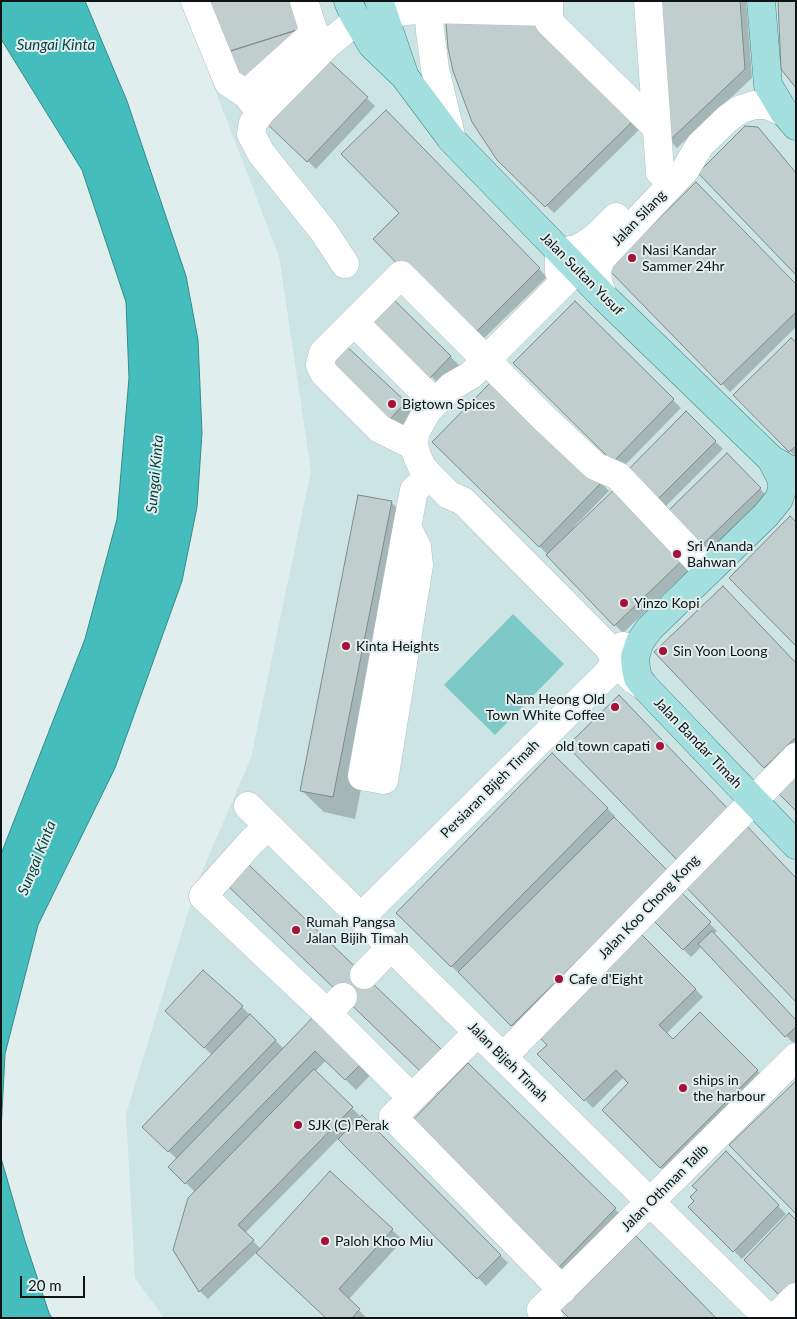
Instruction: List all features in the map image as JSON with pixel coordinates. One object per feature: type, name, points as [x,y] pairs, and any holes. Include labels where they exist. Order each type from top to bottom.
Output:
[{"type":"main road","points":[[760,1],[768,86],[790,119]]},
{"type":"main road","name":"Jalan Sultan Yusuf","points":[[381,9],[406,77]]},
{"type":"main road","name":"Jalan Sultan Yusuf","points":[[353,11],[372,45],[406,77],[452,140],[603,296],[771,459],[790,470],[796,470]]},
{"type":"main road","name":"Jalan Sultan Yusuf","points":[[766,515],[779,499],[782,490],[782,480],[771,459]]},
{"type":"main road","points":[[649,629],[766,515],[788,506],[796,506]]},
{"type":"main road","name":"Jalan Bandar Timah","points":[[649,629],[640,642],[635,657],[638,678],[644,687],[796,845]]},
{"type":"street","points":[[196,1],[228,82],[253,103]]},
{"type":"street","points":[[304,1],[320,39]]},
{"type":"street","points":[[648,1],[660,172]]},
{"type":"street","points":[[381,9],[405,11],[428,5],[548,6],[549,22],[657,128]]},
{"type":"street","points":[[428,5],[435,70],[452,140]]},
{"type":"street","points":[[345,264],[324,232],[262,153],[250,134],[253,123],[253,103],[320,39],[353,11]]},
{"type":"street","name":"Jalan Silang","points":[[603,296],[596,269],[601,259],[685,170],[700,145],[727,119],[739,110],[754,105],[767,105],[790,119]]},
{"type":"street","name":"Jalan Silang","points":[[414,446],[415,433],[420,422],[435,403],[452,386],[479,367],[553,293],[568,260],[577,249],[595,238],[675,157],[700,145]]},
{"type":"street","points":[[644,687],[619,665],[608,647],[463,500],[449,495],[430,476],[416,456],[414,446],[380,429],[324,373],[320,365],[324,354],[400,275],[479,367],[544,418],[596,466],[618,476],[708,571]]},
{"type":"street","points":[[354,322],[435,403]]},
{"type":"street","name":"Jalan Silang","points":[[463,500],[457,487],[441,469],[435,458],[431,448],[430,437],[432,428],[460,396],[479,367]]},
{"type":"street","points":[[408,528],[417,547],[419,565],[384,780],[362,776],[414,490],[430,476]]},
{"type":"street","name":"Persiaran Bijeh Timah","points":[[361,917],[610,671],[618,651],[631,639],[649,629]]},
{"type":"street","name":"Jalan Koo Chong Kong","points":[[503,1057],[796,757]]},
{"type":"street","name":"Jalan Bijeh Timah","points":[[248,806],[768,1318]]},
{"type":"street","points":[[268,826],[203,896],[335,1005],[412,1098]]},
{"type":"street","points":[[364,975],[391,947]]},
{"type":"street","points":[[478,1032],[393,1118],[562,1290]]},
{"type":"street","name":"Jalan Othman Talib","points":[[549,1318],[541,1310],[796,1057]]},
{"type":"street","points":[[775,1318],[796,1297]]},
{"type":"shaded area","points":[[181,1],[796,1],[796,1318],[164,1318],[135,1278],[126,1114],[197,883],[251,758],[311,471],[279,256]]},
{"type":"shaded area","points":[[513,614],[564,664],[495,735],[444,685]]},
{"type":"water","name":"Sungai Kinta","points":[[1,1],[85,1],[127,101],[186,276],[198,340],[202,433],[197,507],[182,581],[115,768],[38,925],[5,1054],[1,1131],[1,854],[85,639],[117,519],[129,378],[126,302],[82,170],[1,39]]},
{"type":"water","points":[[1,1158],[25,1241],[52,1318],[1,1318]]},
{"type":"building","points":[[201,1],[291,1],[300,29],[221,54]]},
{"type":"building","points":[[658,1],[740,1],[745,69],[669,141]]},
{"type":"building","points":[[778,1],[796,1],[796,88],[781,69]]},
{"type":"building","points":[[528,17],[634,120],[545,207],[497,160],[472,122],[453,71],[448,48],[446,23]]},
{"type":"building","points":[[300,29],[245,84],[221,54]]},
{"type":"building","points":[[324,56],[368,97],[307,162],[264,121]]},
{"type":"building","points":[[386,110],[540,268],[470,338],[373,239],[399,213],[341,154]]},
{"type":"building","points":[[745,126],[758,127],[796,173],[796,275],[698,173]]},
{"type":"building","points":[[696,182],[796,284],[796,312],[721,385],[608,269]]},
{"type":"building","points":[[387,293],[451,356],[430,378],[366,314]]},
{"type":"building","points":[[575,301],[674,399],[613,462],[513,363]]},
{"type":"building","points":[[791,338],[796,342],[796,446],[789,452],[733,395]]},
{"type":"building","points":[[341,341],[406,402],[388,421],[324,360]]},
{"type":"building","points":[[496,377],[602,482],[539,547],[432,442]]},
{"type":"building","points":[[686,411],[716,441],[656,501],[626,472]]},
{"type":"building","points":[[727,453],[761,488],[699,548],[665,514]]},
{"type":"building","points":[[621,483],[689,554],[614,626],[546,555]]},
{"type":"building","name":"Kinta Heights","points":[[358,495],[392,501],[333,797],[300,791]]},
{"type":"building","points":[[790,516],[796,522],[796,646],[729,578]]},
{"type":"building","points":[[723,586],[796,663],[796,737],[764,768],[654,652]]},
{"type":"building","points":[[619,695],[729,810],[677,860],[567,746]]},
{"type":"building","points":[[552,753],[608,808],[451,967],[396,913]]},
{"type":"building","points":[[796,774],[796,811],[777,792]]},
{"type":"building","points":[[614,817],[668,871],[511,1026],[458,972]]},
{"type":"building","points":[[746,825],[796,878],[796,1002],[684,885]]},
{"type":"building","name":"Rumah Pangsa Jalan Bijih Timah","points":[[249,865],[442,1050],[421,1072],[228,886]]},
{"type":"building","points":[[679,890],[711,922],[683,950],[651,918]]},
{"type":"building","points":[[638,931],[696,989],[659,1025],[673,1039],[700,1012],[758,1070],[660,1168],[602,1110],[628,1083],[616,1070],[584,1101],[537,1054],[547,1045],[535,1033]]},
{"type":"building","points":[[712,931],[796,1020],[796,1027],[785,1037],[698,944]]},
{"type":"building","points":[[203,970],[243,1006],[204,1048],[165,1011]]},
{"type":"building","points":[[321,1009],[369,1056],[345,1080],[315,1051],[185,1184],[168,1167]]},
{"type":"building","points":[[250,1014],[276,1040],[168,1152],[142,1127]]},
{"type":"building","points":[[468,1063],[616,1208],[559,1267],[411,1122]]},
{"type":"building","points":[[314,1069],[353,1107],[238,1225],[254,1240],[199,1292],[173,1250],[188,1198]]},
{"type":"building","points":[[796,1081],[796,1214],[729,1145]]},
{"type":"building","points":[[362,1115],[501,1255],[477,1279],[338,1139]]},
{"type":"building","points":[[726,1151],[779,1205],[733,1252],[688,1207],[694,1201],[690,1197],[697,1190],[692,1186]]},
{"type":"building","name":"Paloh Khoo Miu","points":[[330,1171],[393,1229],[339,1289],[360,1309],[352,1318],[326,1318],[256,1253]]},
{"type":"building","points":[[789,1213],[796,1220],[796,1288],[784,1300],[744,1260]]},
{"type":"building","points":[[636,1236],[716,1318],[569,1318],[561,1310]]},
{"type":"place","name":"Nasi Kandar Sammer 24hr","points":[[632,258]]},
{"type":"place","name":"Bigtown Spices","points":[[392,404]]},
{"type":"place","name":"Sri Ananda Bahwan","points":[[677,554]]},
{"type":"place","name":"Yinzo Kopi","points":[[624,603]]},
{"type":"place","name":"Kinta Heights","points":[[346,646]]},
{"type":"place","name":"Sin Yoon Loong","points":[[663,651]]},
{"type":"place","name":"Nam Heong Old Town White Coffee","points":[[615,707]]},
{"type":"place","name":"old town capati","points":[[660,746]]},
{"type":"place","name":"Rumah Pangsa Jalan Bijih Timah","points":[[296,930]]},
{"type":"place","name":"Cafe d'Eight","points":[[559,979]]},
{"type":"place","name":"ships in the harbour","points":[[683,1088]]},
{"type":"place","name":"SJK (C) Perak","points":[[298,1125]]},
{"type":"place","name":"Paloh Khoo Miu","points":[[325,1241]]}]
